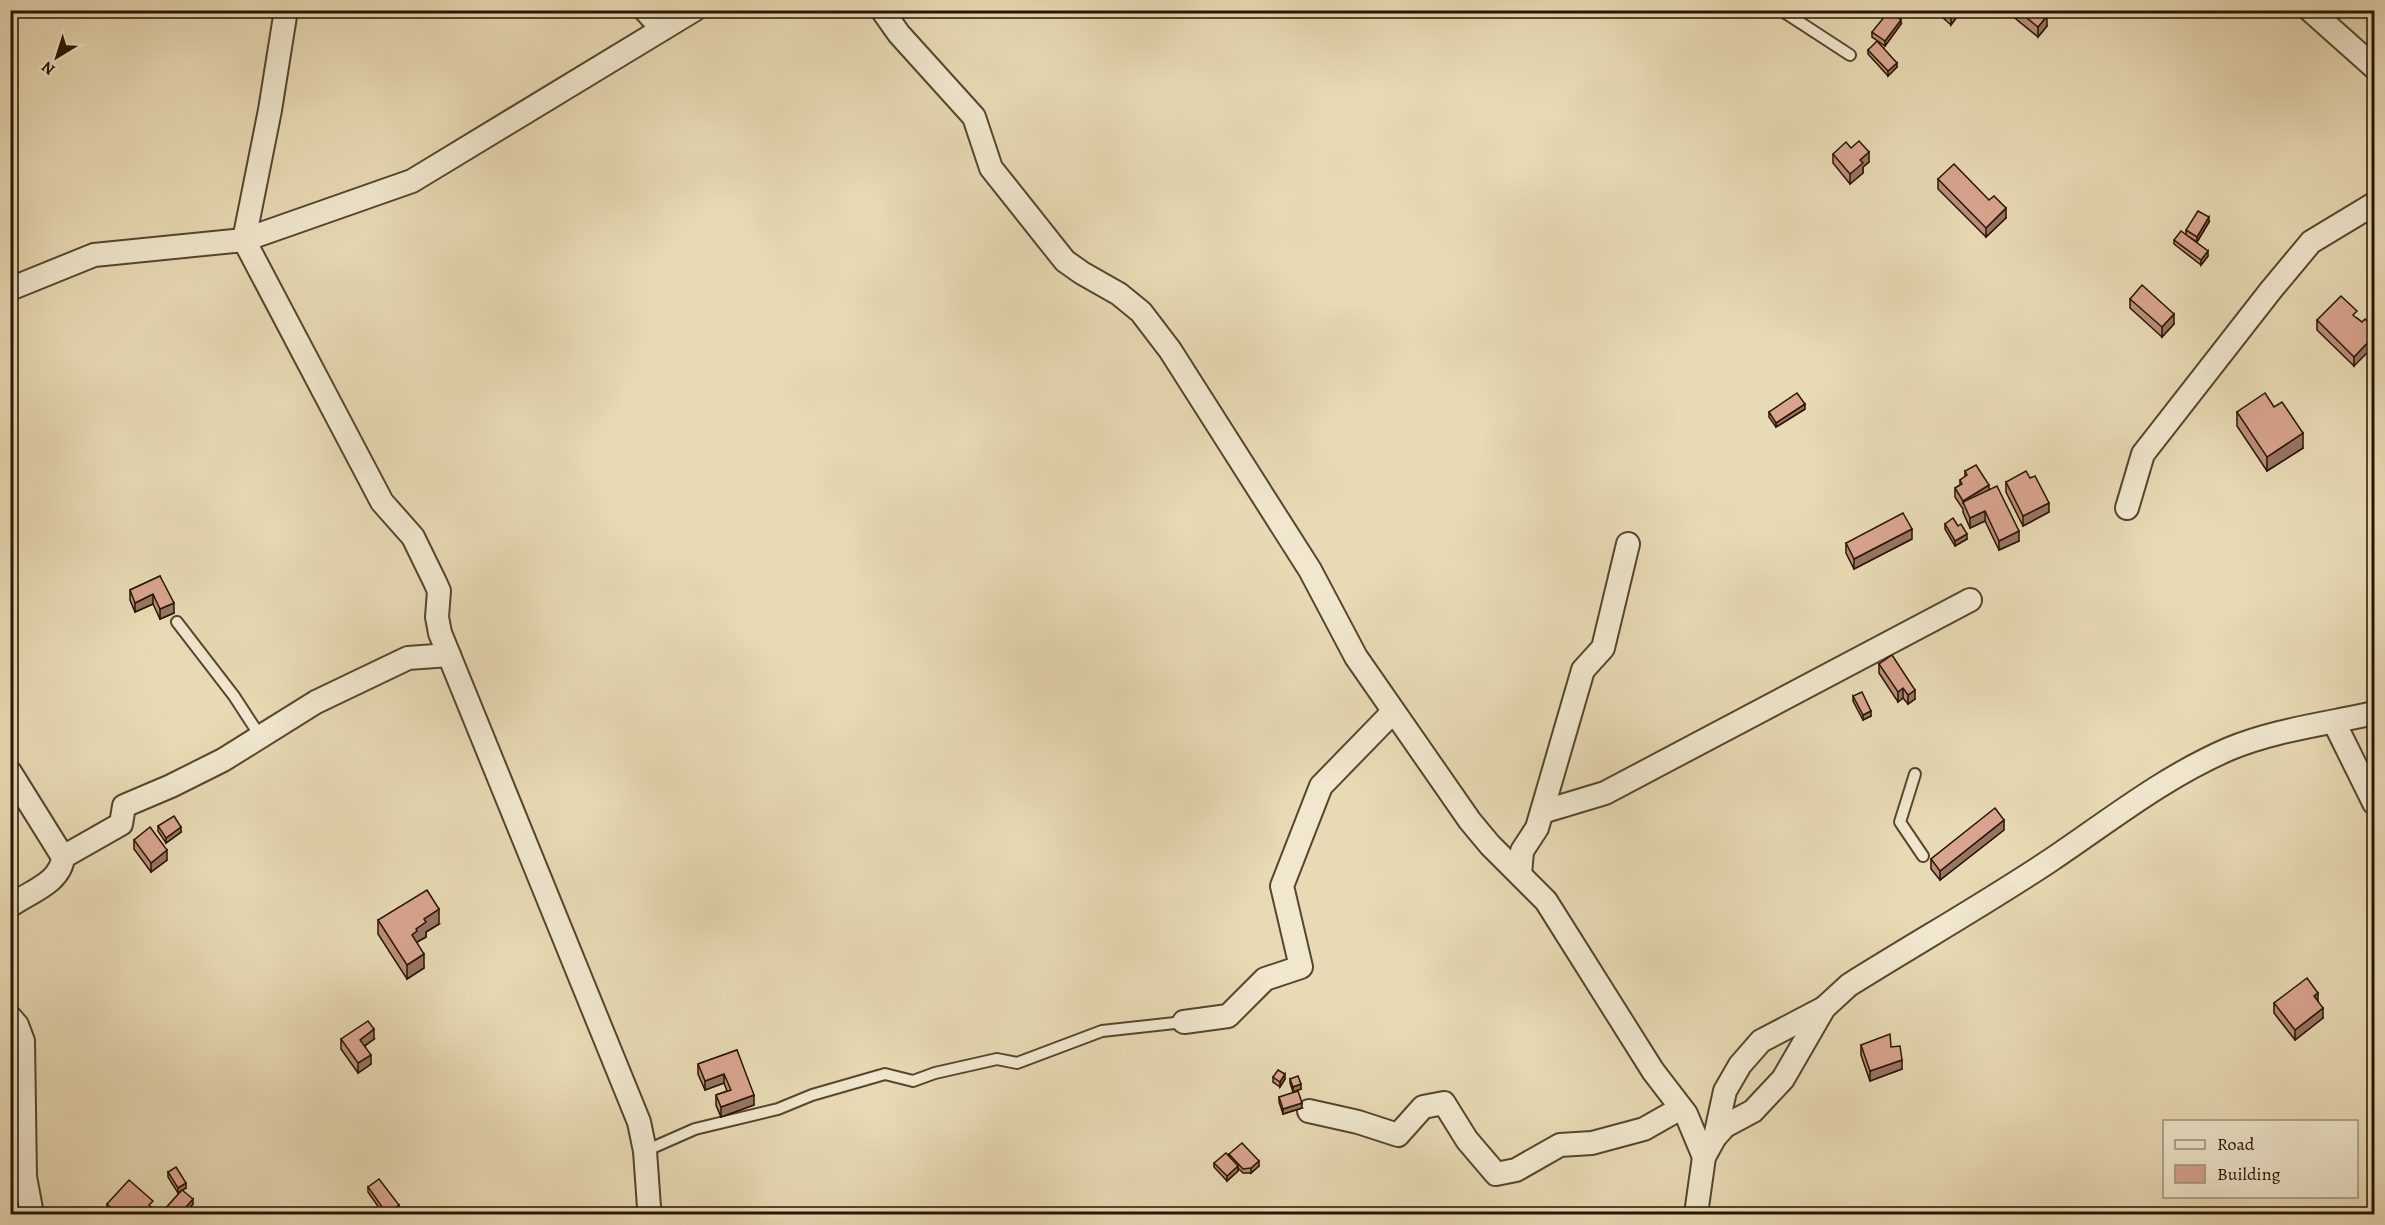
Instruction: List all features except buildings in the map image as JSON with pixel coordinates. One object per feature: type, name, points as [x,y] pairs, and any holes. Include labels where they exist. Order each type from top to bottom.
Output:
[{"type":"street","points":[[286,10],[270,110],[244,240],[382,502],[409,531],[420,547],[438,591],[438,626],[449,655],[639,1122],[645,1151],[651,1215]]},
{"type":"street","points":[[645,10],[662,29]]},
{"type":"street","points":[[10,289],[94,255],[244,240],[412,181],[693,10]]},
{"type":"street","points":[[882,10],[899,34],[974,117],[991,168],[1065,261],[1119,294],[1141,312],[1170,350],[1310,570],[1356,657],[1470,821],[1490,845],[1546,901],[1653,1071],[1686,1114],[1704,1157]]},
{"type":"street","points":[[2310,10],[2374,67]]},
{"type":"street","points":[[2127,508],[2143,454],[2271,291],[2311,242],[2374,204]]},
{"type":"street","points":[[1521,874],[1522,851],[1537,828],[1583,670],[1603,648],[1628,544]]},
{"type":"street","points":[[1542,812],[1605,793],[1970,600]]},
{"type":"street","points":[[63,857],[121,824],[124,806],[212,765],[316,702],[408,658],[449,655]]},
{"type":"street","points":[[1184,1022],[1228,1016],[1265,979],[1301,967],[1282,886],[1321,786],[1393,712]]},
{"type":"street","points":[[1716,1137],[1725,1091],[1740,1065],[1761,1041],[1824,1008],[1849,985],[2050,860],[2138,799],[2186,770],[2230,749],[2283,732],[2374,713]]},
{"type":"street","points":[[2334,722],[2374,803]]},
{"type":"street","points":[[10,772],[63,857],[60,871],[53,879],[10,906]]},
{"type":"street","points":[[1696,1215],[1704,1157],[1716,1137],[1725,1126],[1753,1111],[1783,1079],[1824,1008]]},
{"type":"street","points":[[10,1017],[17,1025],[22,1041],[25,1184],[32,1215]]},
{"type":"street","points":[[1309,1111],[1358,1122],[1398,1135],[1423,1107],[1444,1103],[1467,1140],[1496,1174],[1516,1170],[1560,1145],[1592,1143],[1644,1129],[1681,1108]]},
{"type":"lane","points":[[1782,10],[1850,55]]},
{"type":"lane","points":[[177,622],[234,696],[260,736]]},
{"type":"lane","points":[[1915,774],[1900,822],[1923,856]]},
{"type":"lane","points":[[645,1151],[695,1129],[778,1109],[812,1095],[885,1074],[913,1081],[935,1072],[997,1059],[1017,1063],[1102,1031],[1184,1022]]}]
